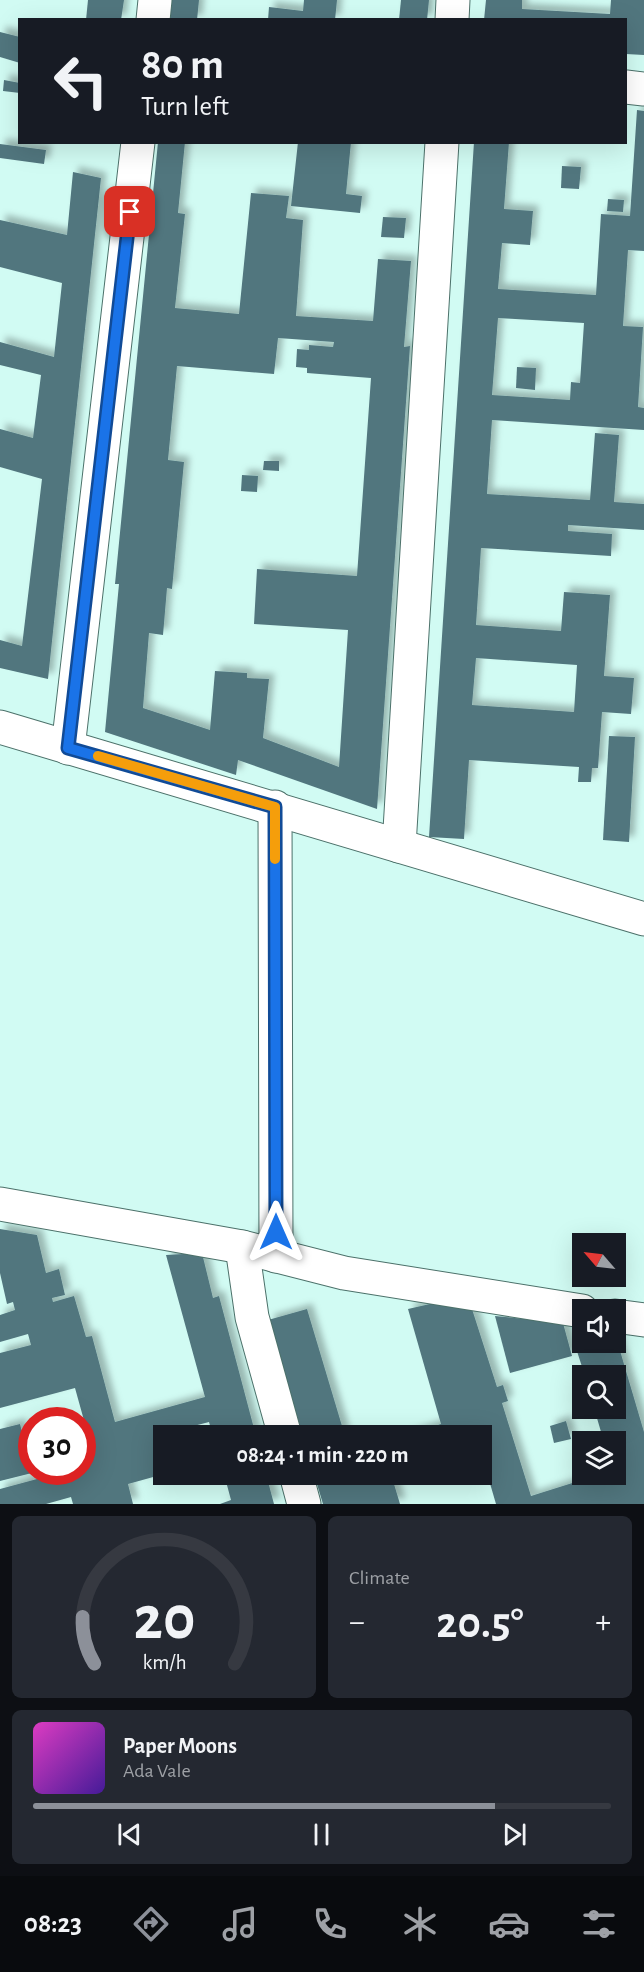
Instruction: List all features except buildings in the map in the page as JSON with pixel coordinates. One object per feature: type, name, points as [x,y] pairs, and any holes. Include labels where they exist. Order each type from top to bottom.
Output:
[{"type":"street","points":[[153,18],[155,0]]},
{"type":"street","points":[[452,18],[453,0]]},
{"type":"street","points":[[627,87],[644,88]]},
{"type":"street","points":[[68,748],[138,144]]},
{"type":"street","points":[[399,846],[442,144]]},
{"type":"street","points":[[0,727],[275,807],[644,920]]},
{"type":"street","points":[[275,807],[276,1256]]},
{"type":"street","points":[[0,1204],[242,1247],[344,1273],[572,1309]]},
{"type":"street","points":[[242,1247],[252,1317],[282,1425]]},
{"type":"street","points":[[299,1485],[304,1504]]},
{"type":"slow traffic","points":[[98,756],[275,807],[275,859]]},
{"type":"route","points":[[130,212],[68,748],[275,807],[276,1232]]}]
